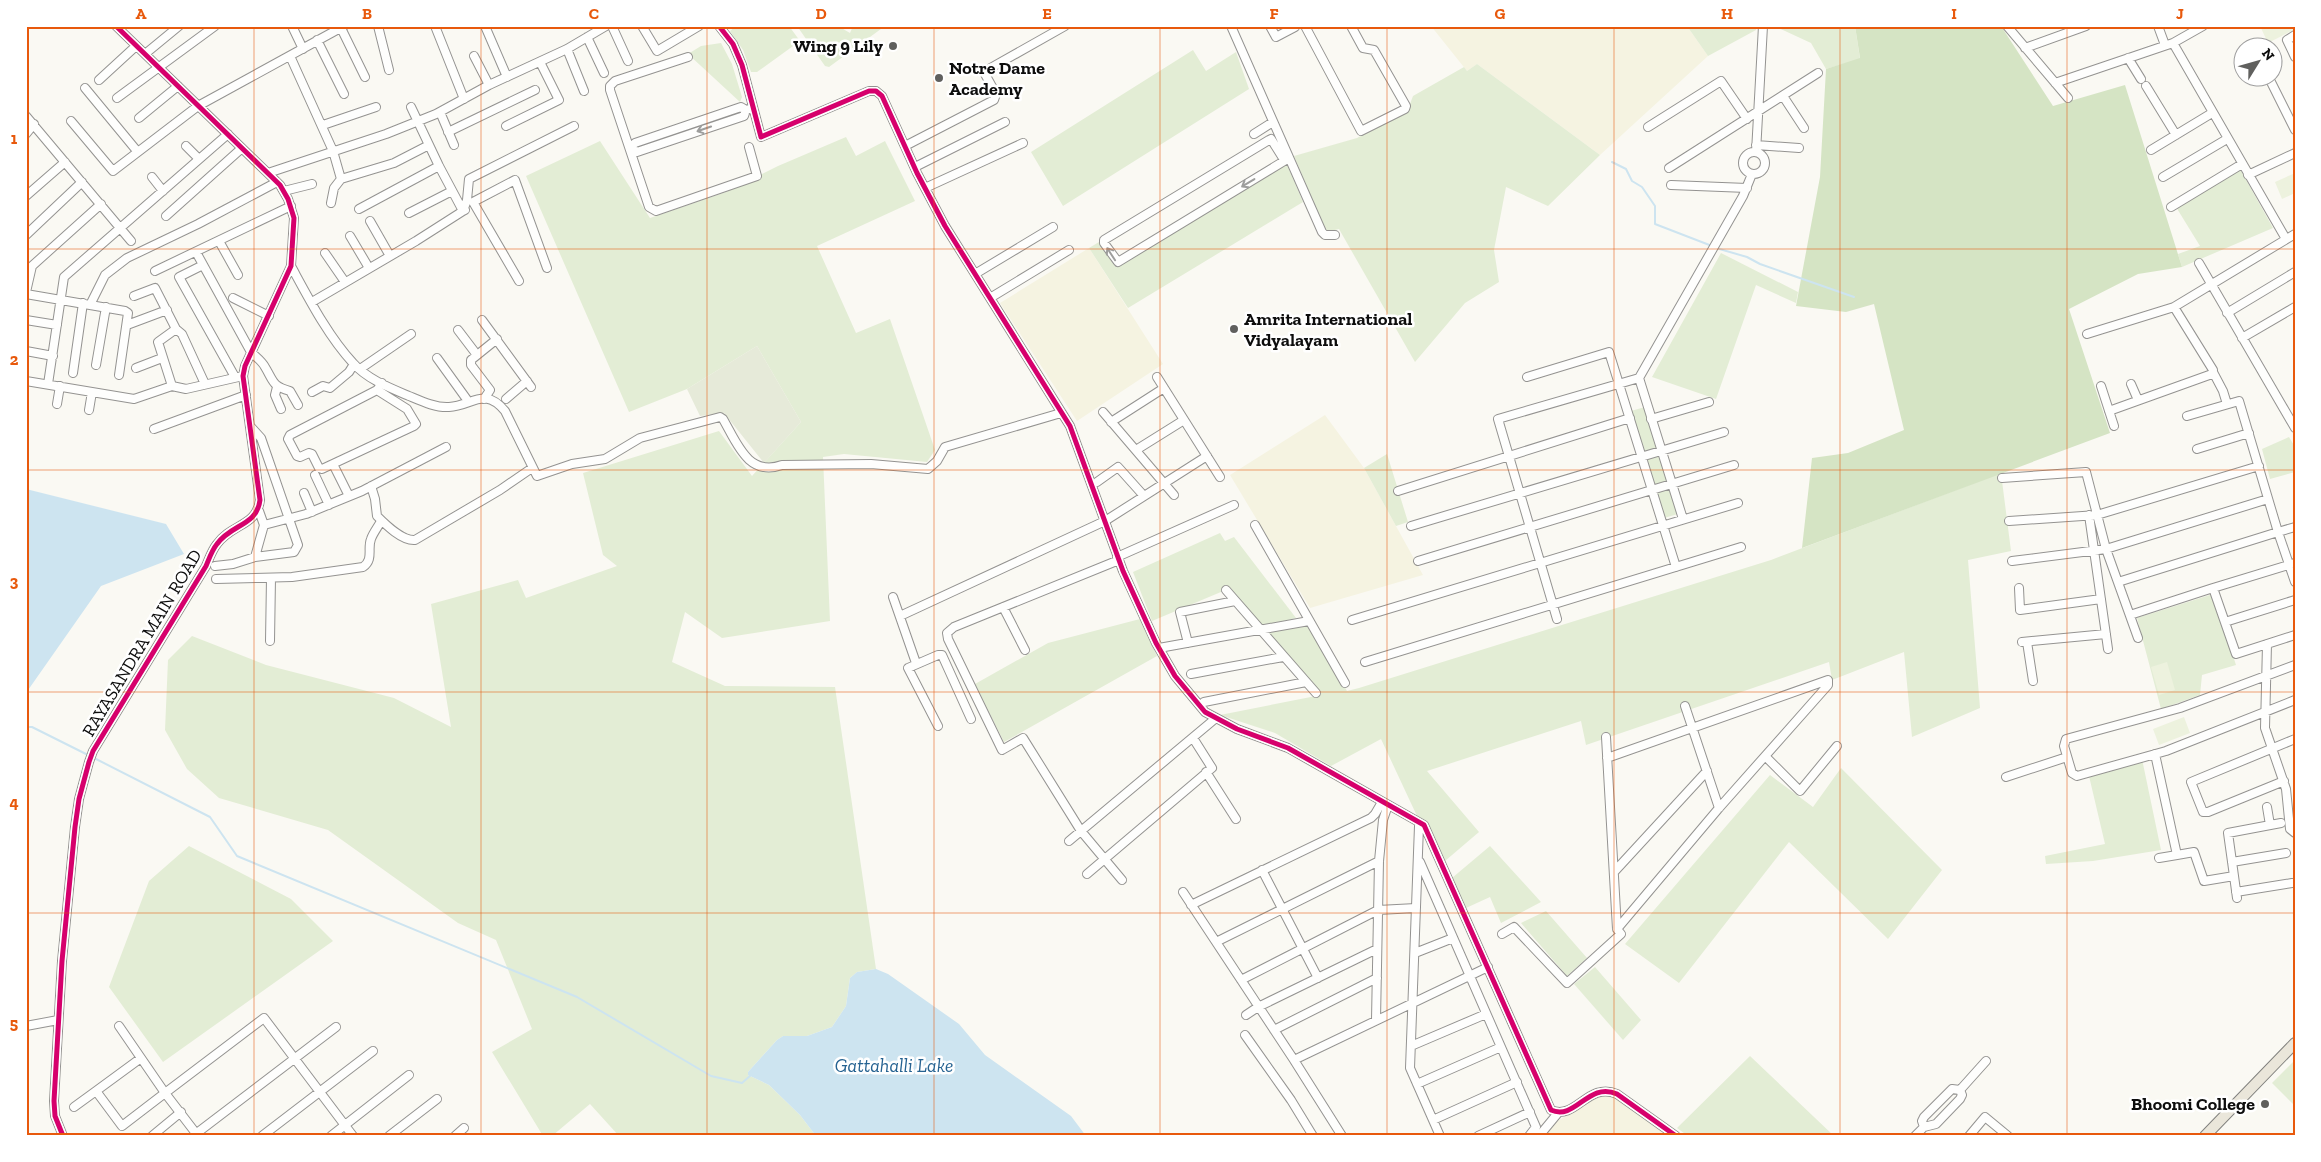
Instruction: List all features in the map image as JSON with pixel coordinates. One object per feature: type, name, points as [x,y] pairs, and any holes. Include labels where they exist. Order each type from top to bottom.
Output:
[{"type":"main road","points":[[2205,1136],[2295,1043]]},
{"type":"street","points":[[116,26],[277,182],[284,191],[291,206],[294,218],[291,266],[239,377]]},
{"type":"street","points":[[145,54],[180,26]]},
{"type":"street","points":[[117,98],[215,26]]},
{"type":"street","points":[[292,26],[303,49]]},
{"type":"street","points":[[324,26],[328,34]]},
{"type":"street","points":[[378,26],[390,70]]},
{"type":"street","points":[[435,26],[464,99]]},
{"type":"street","points":[[485,26],[507,77]]},
{"type":"street","points":[[268,173],[386,134],[440,112],[489,85],[567,49],[606,26]]},
{"type":"street","points":[[612,26],[628,62]]},
{"type":"street","points":[[642,26],[656,51],[686,30],[700,26]]},
{"type":"street","points":[[719,26],[733,44],[742,65],[750,109],[761,137],[869,91],[876,91],[882,96],[914,167],[945,226],[1072,433],[1118,558],[1159,648],[1175,676],[1205,712],[1238,729],[1288,748],[1424,825],[1551,1110],[1558,1113],[1566,1112],[1596,1091],[1607,1089],[1676,1136]]},
{"type":"street","points":[[905,146],[994,100],[996,94],[985,74],[987,70],[1065,26]]},
{"type":"street","points":[[1231,26],[1273,122],[1286,158],[1322,232],[1325,235],[1335,235]]},
{"type":"street","points":[[1270,26],[1276,37],[1295,27]]},
{"type":"street","points":[[1305,26],[1361,131],[1405,109],[1406,106],[1374,50],[1363,48],[1351,26]]},
{"type":"street","points":[[1763,26],[1756,148],[1764,158],[1764,165],[1759,172],[1752,174],[1746,170],[1743,162],[1747,154],[1756,148],[1798,148]]},
{"type":"street","points":[[2007,26],[2068,98]]},
{"type":"street","points":[[2025,48],[2086,26]]},
{"type":"street","points":[[2158,26],[2286,239]]},
{"type":"street","points":[[2056,83],[2169,44],[2202,26]]},
{"type":"street","points":[[105,178],[137,151],[198,106],[343,27],[365,77]]},
{"type":"street","points":[[2295,34],[2287,40],[2295,56]]},
{"type":"street","points":[[587,37],[604,73]]},
{"type":"street","points":[[317,40],[344,94]]},
{"type":"street","points":[[99,80],[136,46]]},
{"type":"street","points":[[567,49],[584,91]]},
{"type":"street","points":[[290,56],[333,151],[341,179]]},
{"type":"street","points":[[474,56],[489,85]]},
{"type":"street","points":[[688,57],[615,81],[610,86],[649,207],[656,211],[757,175],[750,147]]},
{"type":"street","points":[[2128,58],[2176,135]]},
{"type":"street","points":[[506,126],[559,100],[540,62]]},
{"type":"street","points":[[1669,168],[1818,74]]},
{"type":"street","points":[[1648,127],[1721,81],[1747,119]]},
{"type":"street","points":[[139,118],[178,86]]},
{"type":"street","points":[[86,88],[137,151]]},
{"type":"street","points":[[2274,88],[2295,130]]},
{"type":"street","points":[[448,132],[535,90]]},
{"type":"street","points":[[1783,96],[1804,128]]},
{"type":"street","points":[[322,125],[376,107]]},
{"type":"street","points":[[411,107],[463,211]]},
{"type":"street","points":[[630,148],[636,152],[744,116],[750,109]]},
{"type":"street","points":[[440,112],[454,145]]},
{"type":"street","points":[[2150,150],[2212,113]]},
{"type":"street","points":[[26,116],[131,240]]},
{"type":"street","points":[[71,121],[113,172]]},
{"type":"street","points":[[914,167],[1005,122]]},
{"type":"street","points":[[1254,134],[1273,122]]},
{"type":"street","points":[[26,134],[34,124]]},
{"type":"street","points":[[463,211],[466,204],[469,179],[574,126]]},
{"type":"street","points":[[48,384],[64,277],[228,134]]},
{"type":"street","points":[[1271,139],[1286,158],[1118,262],[1104,243],[1104,240],[1271,139]]},
{"type":"street","points":[[2163,177],[2227,139]]},
{"type":"street","points":[[925,188],[1023,143]]},
{"type":"street","points":[[331,203],[334,188],[341,179],[389,166],[429,145]]},
{"type":"street","points":[[186,146],[199,159]]},
{"type":"street","points":[[166,216],[242,148]]},
{"type":"street","points":[[2248,175],[2295,153]]},
{"type":"street","points":[[26,196],[65,162]]},
{"type":"street","points":[[2171,207],[2242,164]]},
{"type":"street","points":[[359,209],[439,166]]},
{"type":"street","points":[[1557,619],[1498,419],[1638,378],[1747,188],[1752,174]]},
{"type":"street","points":[[152,177],[163,191]]},
{"type":"street","points":[[519,281],[473,202],[515,180],[547,268]]},
{"type":"street","points":[[26,236],[82,182]]},
{"type":"street","points":[[73,373],[86,304],[105,275],[127,258],[277,182]]},
{"type":"street","points":[[284,191],[312,184]]},
{"type":"street","points":[[1671,185],[1747,188]]},
{"type":"street","points":[[409,213],[452,191]]},
{"type":"street","points":[[102,204],[32,266],[26,293],[106,307],[128,313],[119,375]]},
{"type":"street","points":[[156,271],[291,206]]},
{"type":"street","points":[[312,302],[463,211],[475,206]]},
{"type":"street","points":[[370,221],[390,256]]},
{"type":"street","points":[[975,274],[1053,227]]},
{"type":"street","points":[[2087,334],[2174,307],[2295,234]]},
{"type":"street","points":[[350,236],[369,268]]},
{"type":"street","points":[[219,241],[238,275]]},
{"type":"street","points":[[990,298],[1070,250]]},
{"type":"street","points":[[196,252],[251,352],[264,364],[281,409]]},
{"type":"street","points":[[326,253],[345,282]]},
{"type":"street","points":[[2198,263],[2295,428]]},
{"type":"street","points":[[203,266],[178,277],[239,377],[246,395],[260,500],[259,511],[264,526],[255,558]]},
{"type":"street","points":[[291,266],[334,338],[357,366],[380,387],[407,409],[416,424],[322,469],[319,468],[309,452],[300,457],[297,456],[288,439],[290,435],[380,387],[426,403],[449,408],[480,397],[499,404],[505,411],[537,476],[572,464],[605,459],[640,438],[720,417],[746,457],[753,464],[763,468],[772,469],[782,465],[872,464],[928,469],[937,461],[945,447],[1061,413]]},
{"type":"street","points":[[2228,313],[2295,272]]},
{"type":"street","points":[[134,296],[155,288],[176,328],[182,334],[205,384]]},
{"type":"street","points":[[233,298],[269,316]]},
{"type":"street","points":[[96,365],[106,307]]},
{"type":"street","points":[[2174,307],[2213,372],[2223,391],[2227,404]]},
{"type":"street","points":[[2242,338],[2295,307]]},
{"type":"street","points":[[127,324],[167,310]]},
{"type":"street","points":[[26,320],[58,325]]},
{"type":"street","points":[[482,320],[529,384],[506,399]]},
{"type":"street","points":[[172,386],[158,342],[176,328]]},
{"type":"street","points":[[458,330],[477,355]]},
{"type":"street","points":[[312,392],[323,386],[330,388],[357,366],[411,334]]},
{"type":"street","points":[[484,399],[490,390],[471,365],[471,360],[497,340]]},
{"type":"street","points":[[26,351],[53,356]]},
{"type":"street","points":[[1527,377],[1609,352],[1676,567]]},
{"type":"street","points":[[136,368],[162,358]]},
{"type":"street","points":[[436,358],[468,401]]},
{"type":"street","points":[[2109,411],[2212,374],[2213,372]]},
{"type":"street","points":[[26,381],[134,399],[172,386],[186,388],[239,377]]},
{"type":"street","points":[[1157,378],[1220,477]]},
{"type":"street","points":[[1638,378],[1683,519]]},
{"type":"street","points":[[274,394],[290,391],[298,384]]},
{"type":"street","points":[[2131,384],[2138,400]]},
{"type":"street","points":[[57,404],[60,386]]},
{"type":"street","points":[[2101,386],[2114,426]]},
{"type":"street","points":[[1111,422],[1164,388]]},
{"type":"street","points":[[290,391],[298,406]]},
{"type":"street","points":[[89,410],[92,392]]},
{"type":"street","points":[[154,429],[246,395]]},
{"type":"street","points":[[407,409],[413,397]]},
{"type":"street","points":[[2187,416],[2239,401],[2278,532],[2292,564],[2295,582]]},
{"type":"street","points":[[1651,419],[1710,402]]},
{"type":"street","points":[[1102,412],[1174,495]]},
{"type":"street","points":[[1398,491],[1630,418]]},
{"type":"street","points":[[1136,450],[1184,420]]},
{"type":"street","points":[[215,566],[296,551],[297,536],[261,438],[251,427]]},
{"type":"street","points":[[1411,526],[1724,432]]},
{"type":"street","points":[[2197,449],[2249,433]]},
{"type":"street","points":[[264,526],[329,505],[372,486],[446,447]]},
{"type":"street","points":[[900,616],[1105,521],[1207,456]]},
{"type":"street","points":[[1418,561],[1734,465]]},
{"type":"street","points":[[2009,521],[2093,515],[2258,466]]},
{"type":"street","points":[[1097,482],[1118,467],[1144,496]]},
{"type":"street","points":[[335,468],[349,496]]},
{"type":"street","points":[[372,486],[376,499],[377,516],[402,536],[415,540],[500,490],[532,468]]},
{"type":"street","points":[[2002,478],[2086,472],[2093,515],[2094,551],[2108,649]]},
{"type":"street","points":[[315,475],[329,505]]},
{"type":"street","points":[[304,493],[312,512]]},
{"type":"street","points":[[2012,560],[2106,549],[2268,499]]},
{"type":"street","points":[[1352,620],[1738,502]]},
{"type":"street","points":[[1122,880],[1081,831],[1023,738],[1002,750],[948,639],[947,633],[954,627],[1118,558],[1234,504]]},
{"type":"street","name":"RAYASANDRA MAIN ROAD","points":[[63,1136],[55,1116],[54,1104],[62,961],[75,827],[79,799],[91,757],[206,566],[217,544],[230,531],[254,517],[259,511]]},
{"type":"street","points":[[2093,515],[2138,638]]},
{"type":"street","points":[[216,579],[292,578],[363,567],[367,564],[371,552],[370,541],[381,520]]},
{"type":"street","points":[[1256,525],[1345,683]]},
{"type":"street","points":[[2118,582],[2295,527]]},
{"type":"street","points":[[1365,662],[1740,547]]},
{"type":"street","points":[[2130,615],[2292,564]]},
{"type":"street","points":[[270,641],[271,578]]},
{"type":"street","points":[[2019,588],[2020,610],[2101,598]]},
{"type":"street","points":[[2213,588],[2236,654],[2295,635]]},
{"type":"street","points":[[1226,590],[1316,693]]},
{"type":"street","points":[[893,597],[916,663]]},
{"type":"street","points":[[2225,622],[2295,600]]},
{"type":"street","points":[[1188,643],[1180,612],[1235,601]]},
{"type":"street","points":[[1003,607],[1025,650]]},
{"type":"street","points":[[1159,648],[1309,621]]},
{"type":"street","points":[[2033,682],[2025,642],[2106,634]]},
{"type":"street","points":[[2267,644],[2265,728],[2291,802],[2290,829],[2295,833]]},
{"type":"street","points":[[938,726],[908,668],[938,655],[942,656],[971,719]]},
{"type":"street","points":[[1192,674],[1283,657]]},
{"type":"street","points":[[2295,665],[2180,708],[2066,739],[2064,746],[2072,773],[2077,776],[2155,754],[2295,700]]},
{"type":"street","points":[[1607,758],[1828,680],[1828,685],[1719,808],[1617,929]]},
{"type":"street","points":[[1204,702],[1306,682]]},
{"type":"street","points":[[1685,706],[1719,808]]},
{"type":"street","points":[[1070,841],[1216,718]]},
{"type":"street","points":[[1502,934],[1514,927],[1567,983],[1621,934],[1617,929],[1606,737]]},
{"type":"street","points":[[1086,874],[1212,768],[1192,738]]},
{"type":"street","points":[[2284,781],[2208,812],[2203,812],[2191,782],[2295,739]]},
{"type":"street","points":[[1765,756],[1800,790],[1837,746]]},
{"type":"street","points":[[2155,754],[2176,855]]},
{"type":"street","points":[[2006,777],[2067,757]]},
{"type":"street","points":[[1614,872],[1707,771]]},
{"type":"street","points":[[1206,772],[1236,819]]},
{"type":"street","points":[[1376,1020],[1379,861],[1385,803]]},
{"type":"street","points":[[1191,905],[1371,818],[1385,803]]},
{"type":"street","points":[[2267,807],[2270,825]]},
{"type":"street","points":[[2281,823],[2228,833],[2237,895],[2292,883]]},
{"type":"street","points":[[1419,826],[1410,1068],[1440,1136]]},
{"type":"street","points":[[2159,858],[2194,852],[2204,881],[2234,876]]},
{"type":"street","points":[[2232,862],[2286,853]]},
{"type":"street","points":[[1418,858],[1536,1127],[1529,1136]]},
{"type":"street","points":[[1216,942],[1379,861]]},
{"type":"street","points":[[1262,870],[1318,978]]},
{"type":"street","points":[[1182,892],[1294,1060],[1342,1136]]},
{"type":"street","points":[[1241,980],[1378,910],[1416,908]]},
{"type":"street","points":[[1415,953],[1453,938]]},
{"type":"street","points":[[1246,1016],[1258,1007],[1378,949]]},
{"type":"street","points":[[1294,1060],[1488,967]]},
{"type":"street","points":[[1274,1030],[1377,978]]},
{"type":"street","points":[[1411,1046],[1486,1014]]},
{"type":"street","points":[[96,1091],[122,1126],[264,1018],[353,1136]]},
{"type":"street","points":[[26,1026],[58,1020]]},
{"type":"street","points":[[119,1026],[196,1135],[336,1027]]},
{"type":"street","points":[[1245,1036],[1291,1100],[1313,1136]]},
{"type":"street","points":[[1417,1084],[1501,1047]]},
{"type":"street","points":[[262,1136],[372,1051]]},
{"type":"street","points":[[74,1107],[141,1058]]},
{"type":"street","points":[[1960,1090],[1986,1061]]},
{"type":"street","points":[[331,1136],[409,1074]]},
{"type":"street","points":[[1433,1120],[1517,1082]]},
{"type":"street","points":[[1924,1126],[1922,1121],[1924,1117],[1952,1089],[1960,1090]]},
{"type":"street","points":[[1915,1136],[1924,1126],[1936,1124],[1960,1099],[1962,1095],[1960,1090]]},
{"type":"street","points":[[389,1136],[437,1099]]},
{"type":"street","points":[[152,1136],[180,1112]]},
{"type":"street","points":[[1478,1136],[1530,1112]]},
{"type":"street","points":[[1539,1136],[1558,1113]]},
{"type":"street","points":[[1969,1136],[1985,1117],[2008,1136]]},
{"type":"street","points":[[455,1136],[464,1128]]},
{"type":"shaded area","points":[[1431,26],[1687,26],[1708,56],[1600,155],[1477,64],[1467,71]]},
{"type":"shaded area","points":[[1089,248],[1163,364],[1077,421],[1000,303]]},
{"type":"shaded area","points":[[1325,415],[1364,468],[1423,575],[1310,608],[1230,475]]},
{"type":"shaded area","points":[[1602,1094],[1612,1096],[1670,1136],[1544,1136],[1556,1122]]},
{"type":"green space","points":[[736,26],[789,26],[800,41],[757,72],[751,72],[743,50],[730,31]]},
{"type":"green space","points":[[797,26],[838,26],[850,33],[853,26],[885,26],[829,67],[825,66]]},
{"type":"green space","points":[[1687,26],[1756,26],[1756,30],[1708,56]]},
{"type":"green space","points":[[1774,26],[1855,26],[1860,59],[1826,69],[1811,43]]},
{"type":"green space","points":[[1855,26],[2001,26],[2053,106],[2125,85],[2182,267],[2138,274],[2069,309],[2110,433],[1802,548],[1812,458],[1848,453],[1904,430],[1874,304],[1846,312],[1796,306],[1820,177],[1826,69],[1860,58]]},
{"type":"green space","points":[[2260,26],[2295,26],[2295,29],[2278,38],[2266,38]]},
{"type":"green space","points":[[721,43],[732,64],[742,97],[740,102],[688,54],[701,46]]},
{"type":"green space","points":[[1193,50],[1206,71],[1236,52],[1249,89],[1063,206],[1031,152]]},
{"type":"green space","points":[[1477,64],[1600,155],[1548,206],[1506,187],[1494,250],[1499,282],[1465,303],[1415,362],[1339,229],[1326,232],[1294,156],[1357,138],[1407,112],[1413,96],[1464,67],[1467,71]]},
{"type":"green space","points":[[846,137],[856,156],[885,141],[915,201],[817,246],[856,333],[890,319],[935,450],[927,462],[844,454],[823,457],[830,621],[722,638],[685,612],[672,662],[725,686],[835,687],[876,969],[857,972],[850,978],[846,1006],[832,1027],[807,1036],[783,1036],[777,1040],[748,1072],[748,1075],[769,1085],[800,1115],[816,1136],[619,1136],[590,1104],[552,1136],[543,1136],[492,1052],[532,1029],[496,940],[458,923],[328,830],[219,798],[187,769],[165,730],[168,660],[192,636],[266,665],[394,698],[451,727],[431,604],[518,580],[526,598],[617,566],[603,555],[583,473],[719,431],[752,476],[801,422],[757,346],[687,389],[629,412],[526,176],[600,141],[650,218],[726,192],[778,166]]},
{"type":"green space","points":[[1286,162],[1303,202],[1128,308],[1089,248],[1099,242],[1115,266]]},
{"type":"green space","points":[[2240,169],[2273,228],[2182,267],[2178,254],[2200,246],[2176,207]]},
{"type":"green space","points":[[2295,173],[2295,193],[2282,199],[2275,182]]},
{"type":"green space","points":[[1721,253],[1798,292],[1796,303],[1756,285],[1716,399],[1652,377]]},
{"type":"green space","points":[[757,346],[801,422],[764,463],[724,413],[700,416],[687,389]]},
{"type":"green space","points":[[1645,407],[1678,514],[1664,518],[1631,411]]},
{"type":"green space","points":[[2289,437],[2295,447],[2295,472],[2270,479],[2262,449]]},
{"type":"green space","points":[[1387,454],[1408,522],[1396,526],[1364,468]]},
{"type":"green space","points":[[2001,473],[2011,551],[1968,560],[1980,708],[1912,737],[1904,652],[1832,680],[1829,662],[1586,745],[1581,721],[1427,771],[1479,832],[1445,861],[1427,821],[1417,816],[1381,739],[1331,766],[1275,733],[1220,715],[1321,695],[1266,633],[1309,626],[1347,691],[1771,560]]},
{"type":"green space","points":[[1220,533],[1225,541],[1234,537],[1296,618],[1260,627],[1228,589],[1152,621],[1133,572]]},
{"type":"green space","points":[[2213,594],[2236,665],[2202,675],[2200,695],[2161,709],[2137,618]]},
{"type":"green space","points":[[1140,619],[1157,656],[1004,742],[975,684],[1048,643]]},
{"type":"green space","points":[[2167,662],[2175,690],[2159,695],[2151,667]]},
{"type":"green space","points":[[2184,717],[2190,733],[2159,745],[2153,729]]},
{"type":"green space","points":[[2142,759],[2161,850],[2093,861],[2046,864],[2045,856],[2105,844],[2089,776]]},
{"type":"green space","points":[[1841,768],[1942,870],[1888,939],[1789,842],[1679,983],[1625,944],[1770,775],[1813,807]]},
{"type":"green space","points":[[189,846],[291,899],[333,941],[163,1062],[109,987],[149,881]]},
{"type":"green space","points":[[1490,846],[1541,902],[1501,923],[1490,897],[1466,908],[1452,878]]},
{"type":"green space","points":[[1546,911],[1587,958],[1567,976],[1521,923]]},
{"type":"green space","points":[[1595,967],[1641,1020],[1623,1040],[1574,984]]},
{"type":"green space","points":[[1750,1056],[1834,1136],[1688,1136],[1677,1128]]},
{"type":"green space","points":[[2295,1062],[2295,1106],[2272,1083]]},
{"type":"water","points":[[26,489],[166,524],[184,554],[101,586],[26,693]]},
{"type":"water","name":"Gattahalli Lake","points":[[876,969],[888,974],[959,1024],[985,1055],[1071,1116],[1086,1136],[816,1136],[800,1115],[769,1085],[748,1075],[748,1072],[777,1040],[783,1036],[807,1036],[832,1027],[846,1006],[850,978],[857,972]]},
{"type":"waterway","points":[[1612,162],[1626,169],[1632,181],[1642,187],[1655,206],[1655,224],[1712,246]]},
{"type":"waterway","points":[[1716,248],[1747,257],[1760,264],[1854,297]]},
{"type":"waterway","points":[[26,727],[32,727],[86,754]]},
{"type":"waterway","points":[[96,759],[210,817],[237,856],[577,997],[711,1076],[742,1083],[751,1075]]},
{"type":"cycle path","points":[[63,1136],[55,1116],[54,1101],[62,961],[79,799],[93,751],[206,566],[217,544],[229,532],[249,520],[258,509],[260,500],[243,376],[245,366],[291,266],[294,218],[288,199],[280,185],[116,26]]},
{"type":"cycle path","points":[[719,26],[733,44],[742,65],[761,137],[869,91],[876,91],[882,96],[917,173],[945,226],[1070,426],[1123,571],[1156,643],[1175,676],[1205,712],[1237,729],[1288,748],[1424,825],[1551,1110],[1560,1112],[1568,1110],[1590,1096],[1607,1091],[1617,1094],[1676,1136]]},
{"type":"place","name":"Wing 9 Lily","points":[[893,46]]},
{"type":"place","name":"Notre Dame Academy","points":[[939,78]]},
{"type":"place","name":"Amrita International Vidyalayam","points":[[1234,329]]},
{"type":"place","name":"Bhoomi College","points":[[2265,1104]]}]
